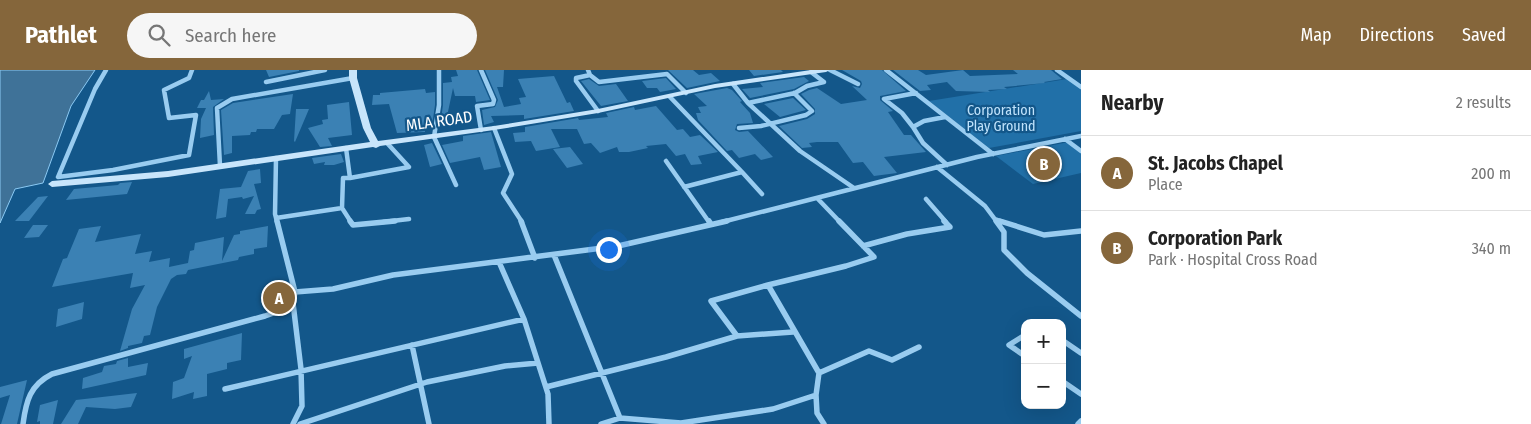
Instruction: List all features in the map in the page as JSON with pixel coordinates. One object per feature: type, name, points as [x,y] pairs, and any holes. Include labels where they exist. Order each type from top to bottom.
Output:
[{"type":"street","points":[[106,70],[95,89],[58,177],[113,170],[189,155],[196,115],[169,118],[164,90],[189,78],[192,70]]},
{"type":"street","points":[[266,82],[325,70]]},
{"type":"street","points":[[439,70],[439,104],[434,137],[456,185]]},
{"type":"street","points":[[481,70],[494,100],[493,104],[477,106],[481,130]]},
{"type":"street","name":"MLA ROAD","points":[[52,184],[168,174],[434,137],[598,111],[733,84],[826,70]]},
{"type":"street","points":[[830,70],[858,84]]},
{"type":"street","points":[[886,70],[992,154]]},
{"type":"street","points":[[1056,70],[1081,87]]},
{"type":"street","points":[[598,111],[576,81],[576,78],[589,72],[599,82],[667,74],[686,93]]},
{"type":"street","points":[[748,103],[794,93],[807,86],[824,82],[811,72]]},
{"type":"street","points":[[220,166],[217,108],[222,103],[232,99],[353,74],[367,128],[376,145]]},
{"type":"street","points":[[733,84],[748,103],[800,151],[854,188]]},
{"type":"street","points":[[739,128],[761,126],[806,115],[812,111],[812,108],[794,93]]},
{"type":"street","points":[[916,93],[884,99],[902,113],[913,126],[915,134],[928,150],[947,165]]},
{"type":"street","points":[[670,97],[762,194]]},
{"type":"street","points":[[913,126],[924,121],[945,117]]},
{"type":"street","points":[[494,128],[512,174],[503,193],[524,225],[535,258]]},
{"type":"street","points":[[295,292],[334,289],[393,275],[618,246],[937,167],[1081,136]]},
{"type":"street","points":[[1065,139],[1081,151]]},
{"type":"street","points":[[387,143],[409,167],[343,178],[342,208],[353,226],[409,219]]},
{"type":"street","points":[[346,148],[350,178]]},
{"type":"street","points":[[276,158],[276,218],[295,292],[293,303],[302,369],[302,406],[293,424]]},
{"type":"street","points":[[666,161],[711,224]]},
{"type":"street","points":[[937,167],[985,206],[1004,232],[1004,250],[1027,273],[1081,316]]},
{"type":"street","points":[[684,187],[742,172]]},
{"type":"street","points":[[737,336],[712,301],[874,257],[817,198]]},
{"type":"street","points":[[862,246],[907,234],[950,227],[926,200]]},
{"type":"street","points":[[276,218],[342,208]]},
{"type":"street","points":[[994,219],[1044,235],[1081,231]]},
{"type":"street","points":[[554,255],[620,418]]},
{"type":"street","points":[[499,262],[524,319],[546,387],[549,424]]},
{"type":"street","points":[[768,285],[793,332],[819,374],[816,413],[824,424]]},
{"type":"street","points":[[23,424],[26,402],[34,385],[40,379],[140,349],[265,316],[285,309],[293,303]]},
{"type":"street","points":[[225,389],[302,369],[524,319]]},
{"type":"street","points":[[546,387],[602,372],[648,363],[737,336],[793,332]]},
{"type":"street","points":[[1021,338],[1009,345],[1021,353]]},
{"type":"street","points":[[1066,343],[1081,353]]},
{"type":"street","points":[[412,345],[429,424]]},
{"type":"street","points":[[819,374],[870,351],[892,360],[919,347]]},
{"type":"street","points":[[300,424],[321,421],[421,384],[505,366],[538,362]]},
{"type":"street","points":[[1066,384],[1081,394]]},
{"type":"street","points":[[602,424],[620,418],[681,423],[773,409],[816,395]]},
{"type":"street","points":[[1078,424],[1081,421]]},
{"type":"green space","name":"Corporation Play Ground","points":[[1067,79],[1081,88],[1081,131],[989,148],[929,101]]},
{"type":"green space","points":[[1069,142],[1081,151],[1081,173],[1033,184],[996,156]]},
{"type":"shaded area","points":[[0,70],[95,70],[71,106],[43,183],[15,189],[0,223]]},
{"type":"building","points":[[266,70],[299,70],[299,71],[269,77]]},
{"type":"building","points":[[456,70],[477,70],[490,100],[476,102],[475,96],[455,96],[453,88],[445,126],[440,126],[443,105],[443,83],[452,82],[451,77],[458,76]]},
{"type":"building","points":[[485,70],[504,70],[503,87],[497,87],[504,107],[521,104],[519,98],[526,97],[518,79],[554,76],[567,103],[570,102],[574,111],[524,119],[524,115],[491,116],[494,122],[484,125],[482,110],[495,107],[498,100]]},
{"type":"building","points":[[668,70],[693,70],[699,75],[711,73],[720,81],[687,88]]},
{"type":"building","points":[[749,70],[781,70],[783,72],[754,76]]},
{"type":"building","points":[[842,70],[882,70],[906,91],[880,96],[880,100],[893,111],[888,112],[904,135],[911,135],[926,152],[884,157],[897,173],[874,176],[863,162],[853,163],[838,142],[809,143],[812,147],[802,148],[779,126],[807,119],[815,114],[815,109],[801,94],[809,90],[817,88],[841,104],[867,100],[852,86],[860,88],[861,81]]},
{"type":"building","points":[[893,70],[918,70],[926,75],[963,70],[970,76],[1018,74],[1013,70],[1051,70],[1062,79],[1045,83],[1004,87],[1007,89],[988,90],[990,92],[956,91],[947,82],[927,85],[931,90],[920,91]]},
{"type":"building","points":[[804,77],[809,81],[794,89],[750,98],[742,89],[763,87],[760,83]]},
{"type":"building","points":[[666,78],[676,89],[660,92],[657,88],[647,88],[642,81]]},
{"type":"building","points":[[589,79],[599,86],[616,84],[628,101],[601,106],[581,81]]},
{"type":"building","points":[[727,88],[732,90],[742,101],[740,102],[750,113],[753,123],[737,124],[735,130],[739,132],[748,131],[773,157],[761,160],[755,154],[739,158],[732,150],[727,151],[698,120],[696,113],[701,113],[698,107],[707,106],[694,94]]},
{"type":"building","points":[[425,89],[426,93],[435,92],[435,105],[432,126],[425,126],[425,132],[397,133],[389,104],[372,105],[373,95]]},
{"type":"building","points":[[209,91],[211,100],[224,99],[213,107],[214,135],[200,138],[201,119],[206,108],[197,108]]},
{"type":"building","points":[[293,94],[290,114],[282,115],[274,129],[257,129],[256,132],[251,132],[250,135],[232,136],[232,153],[224,155],[221,110],[233,103]]},
{"type":"building","points":[[793,98],[806,110],[780,117],[764,104]]},
{"type":"building","points":[[349,102],[352,135],[328,138],[332,146],[320,147],[308,128],[323,124],[322,120],[328,119],[327,105]]},
{"type":"building","points":[[656,106],[677,130],[683,129],[690,137],[700,135],[718,152],[698,156],[702,164],[691,165],[685,154],[676,156],[666,144],[646,146],[648,148],[629,152],[619,152],[617,147],[600,153],[591,143],[584,144],[577,129],[551,129],[560,147],[536,151],[531,141],[515,142],[513,133],[525,132],[525,127],[578,118],[579,120],[608,117],[606,113],[634,107],[635,110]]},
{"type":"building","points":[[296,109],[309,109],[295,142],[294,141]]},
{"type":"building","points":[[491,132],[501,167],[484,170],[480,157],[450,163],[442,145],[463,141],[463,136]]},
{"type":"building","points":[[432,143],[442,164],[430,167],[424,145]]},
{"type":"building","points":[[570,147],[583,164],[567,168],[553,149]]},
{"type":"building","points":[[341,154],[344,162],[334,165],[324,165],[325,162],[314,164],[312,158]]},
{"type":"building","points":[[260,169],[261,183],[254,184],[261,209],[257,210],[255,214],[245,214],[254,196],[243,199],[242,197],[228,199],[226,217],[216,219],[220,189],[241,187],[248,171]]},
{"type":"building","points":[[132,182],[127,194],[66,200],[74,189]]},
{"type":"building","points":[[48,196],[29,221],[15,221],[38,197]]},
{"type":"building","points":[[33,225],[48,225],[39,237],[24,238]]},
{"type":"building","points":[[101,226],[95,242],[141,234],[135,254],[152,251],[149,262],[170,258],[169,267],[188,263],[190,251],[194,250],[195,243],[224,237],[222,261],[234,235],[240,234],[240,231],[268,226],[267,247],[254,249],[254,254],[239,257],[238,260],[188,270],[186,274],[177,275],[171,279],[157,307],[150,335],[144,336],[142,343],[128,346],[128,348],[120,351],[132,309],[145,285],[130,288],[133,273],[52,287],[63,259],[67,258],[79,229]]},
{"type":"building","points":[[84,302],[82,319],[56,327],[58,309]]},
{"type":"building","points":[[242,333],[241,360],[227,363],[227,369],[207,374],[207,396],[193,399],[194,392],[172,399],[173,382],[184,378],[192,356],[184,359],[184,349]]},
{"type":"building","points":[[128,358],[128,367],[148,363],[146,375],[82,389],[83,378],[102,372],[104,366],[116,364],[117,361]]},
{"type":"building","points":[[27,380],[17,424],[1,424],[10,395],[0,398],[0,387]]},
{"type":"building","points":[[137,393],[131,407],[115,409],[86,407],[78,424],[61,424],[76,400]]},
{"type":"building","points":[[58,400],[53,424],[40,424],[40,421],[37,422],[40,405]]},
{"type":"place","name":"Corporation Park","points":[[1044,164]]},
{"type":"place","name":"St. Jacobs Chapel","points":[[279,298]]}]
